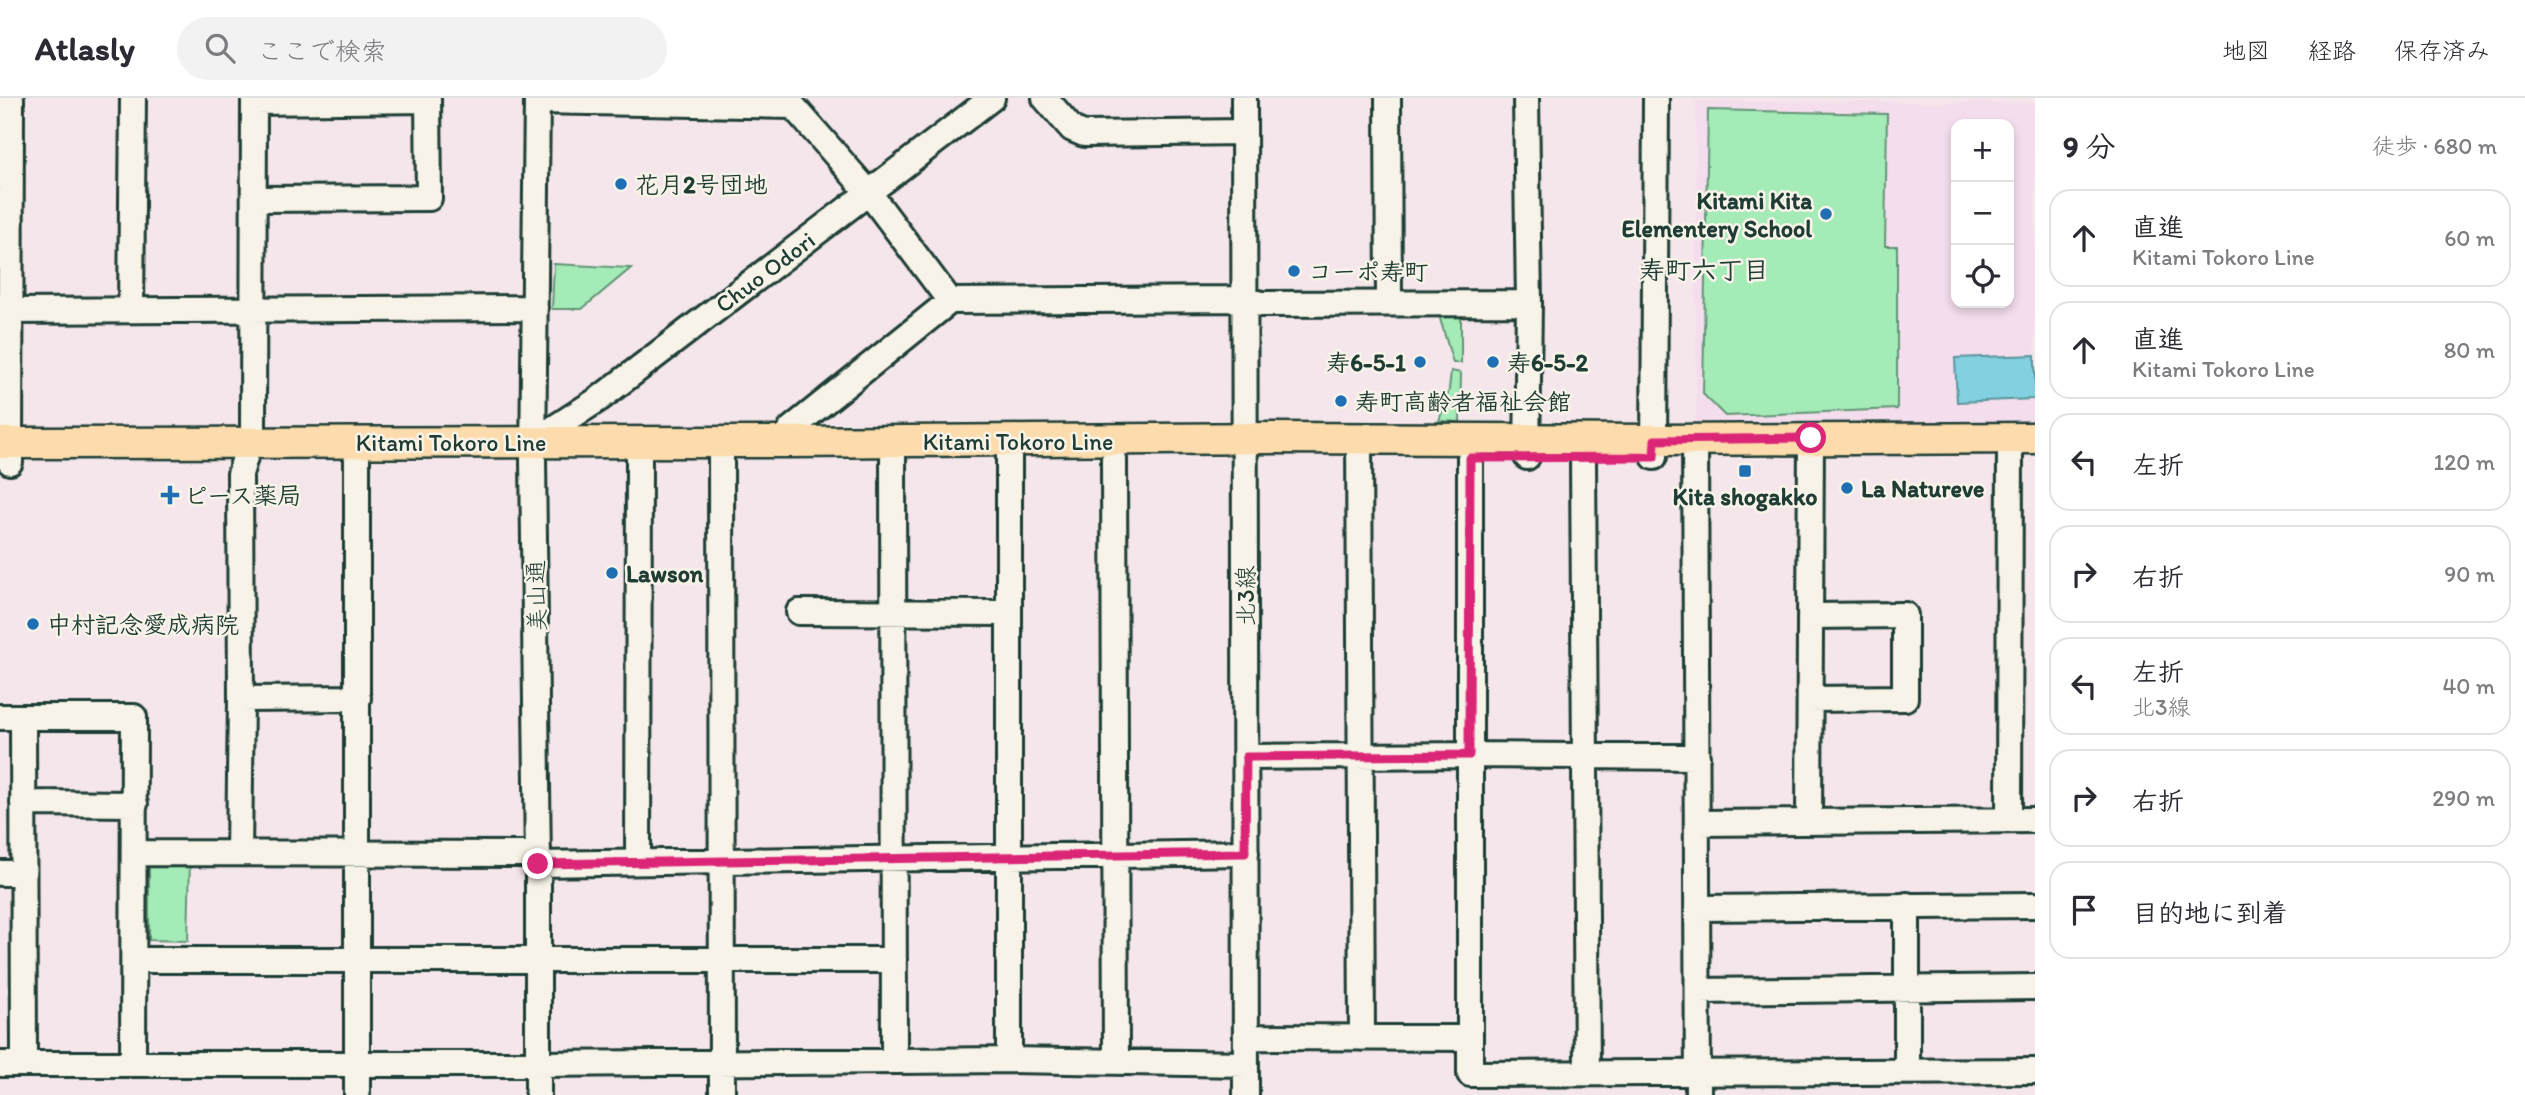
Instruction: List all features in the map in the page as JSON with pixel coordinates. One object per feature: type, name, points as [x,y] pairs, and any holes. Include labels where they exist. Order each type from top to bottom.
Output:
[{"type":"main road","name":"Kitami Tokoro Line","points":[[533,450],[639,459],[789,442],[893,451]]},
{"type":"main road","name":"Kitami Tokoro Line","points":[[5,452],[2022,447]]},
{"type":"main road","name":"Kitami Tokoro Line","points":[[1009,450],[1114,459],[1244,448]]},
{"type":"main road","name":"Kitami Tokoro Line","points":[[1358,448],[1470,458],[1527,448],[1583,457],[1655,448]]},
{"type":"street","points":[[5,452],[10,311],[11,98]]},
{"type":"street","points":[[131,310],[133,98]]},
{"type":"street","name":"Chuo Odori","points":[[533,450],[992,98]]},
{"type":"street","points":[[1045,98],[1072,129],[1084,134],[1244,132]]},
{"type":"street","name":"北3線","points":[[1244,98],[1246,1095]]},
{"type":"street","points":[[1388,98],[1389,303]]},
{"type":"street","points":[[1526,98],[1530,303],[1527,448]]},
{"type":"street","points":[[1655,448],[1656,98]]},
{"type":"street","points":[[239,853],[240,474],[253,431],[254,100],[428,99],[429,198],[254,199]]},
{"type":"street","points":[[537,99],[793,106],[869,193],[950,301]]},
{"type":"street","name":"美山通","points":[[537,99],[533,450],[538,1095]]},
{"type":"street","points":[[789,442],[791,429],[950,301],[1244,299],[1261,304],[1530,303]]},
{"type":"street","points":[[10,311],[535,308]]},
{"type":"street","points":[[1810,447],[1810,822]]},
{"type":"street","points":[[2009,820],[2022,447]]},
{"type":"street","points":[[1358,448],[1362,1038]]},
{"type":"street","points":[[1695,448],[1698,1084]]},
{"type":"street","points":[[721,450],[722,1095]]},
{"type":"street","points":[[1009,450],[1009,1060]]},
{"type":"street","points":[[357,451],[357,1095]]},
{"type":"street","points":[[893,451],[894,1061]]},
{"type":"street","points":[[1583,457],[1587,1073]]},
{"type":"street","points":[[1470,458],[1470,1074],[1587,1073],[1698,1084],[1790,1084],[1907,1072],[2032,1079]]},
{"type":"street","points":[[638,862],[639,459]]},
{"type":"street","points":[[1114,459],[1116,1061]]},
{"type":"street","points":[[799,612],[1009,613]]},
{"type":"street","points":[[1810,699],[1905,698],[1905,615],[1811,616]]},
{"type":"street","points":[[241,699],[358,698]]},
{"type":"street","points":[[133,1064],[134,717],[11,717],[23,803],[11,873],[12,1064],[133,1064],[357,1063],[538,1064],[1009,1060],[1246,1064]]},
{"type":"street","points":[[1246,757],[1697,757]]},
{"type":"street","points":[[23,803],[135,804]]},
{"type":"street","points":[[1697,823],[2035,820]]},
{"type":"street","points":[[135,853],[356,854],[638,862],[1245,853]]},
{"type":"street","points":[[1907,905],[1907,1072]]},
{"type":"street","points":[[1698,908],[2035,905]]},
{"type":"street","points":[[135,960],[894,960]]},
{"type":"street","points":[[1698,991],[2035,987]]},
{"type":"street","points":[[1246,1037],[1470,1038]]},
{"type":"shaded area","name":"Kitami Kita Elementery School","points":[[1696,101],[2035,103],[2035,424],[1696,423]]},
{"type":"green space","points":[[1708,110],[1887,114],[1885,246],[1897,246],[1897,409],[1725,416],[1703,394]]},
{"type":"green space","points":[[554,264],[631,268],[582,309],[552,309]]},
{"type":"green space","points":[[1439,315],[1461,316],[1461,363],[1453,363]]},
{"type":"green space","points":[[1451,371],[1461,373],[1460,422],[1439,421],[1449,390]]},
{"type":"green space","points":[[149,858],[190,858],[188,941],[149,940]]},
{"type":"water","points":[[2035,355],[2035,399],[1957,402],[1955,358]]},
{"type":"place","name":"花月2号団地","points":[[621,184]]},
{"type":"place","name":"Kitami Kita Elementery School","points":[[1826,214]]},
{"type":"place","name":"コーポ寿町","points":[[1294,271]]},
{"type":"place","name":"寿6-5-1","points":[[1420,362]]},
{"type":"place","name":"寿6-5-2","points":[[1493,362]]},
{"type":"place","name":"寿町高齢者福祉会館","points":[[1341,401]]},
{"type":"place","name":"Kita shogakko","points":[[1745,471]]},
{"type":"place","name":"La Natureve","points":[[1847,488]]},
{"type":"place","name":"ピース薬局","points":[[170,495]]},
{"type":"place","name":"Lawson","points":[[612,573]]},
{"type":"place","name":"中村記念愛成病院","points":[[33,624]]},
{"type":"district","name":"寿町六丁目","points":[[1704,270]]},
{"type":"route","points":[[538,864],[1245,853],[1246,757],[1469,755],[1470,458],[1654,457],[1655,440],[1811,438]]}]
